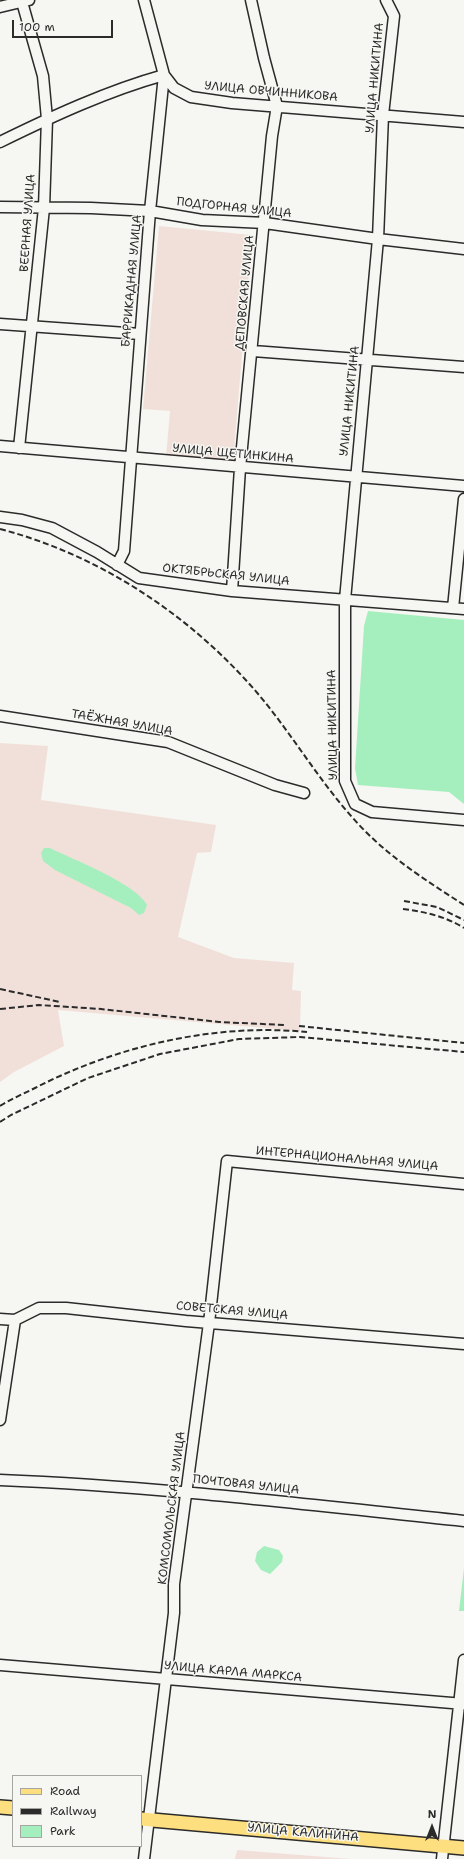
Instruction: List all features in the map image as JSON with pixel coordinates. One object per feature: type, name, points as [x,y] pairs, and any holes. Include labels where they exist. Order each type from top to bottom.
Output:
[{"type":"main road","points":[[0,1807],[12,1808]]},
{"type":"main road","name":"УЛИЦА КАЛИНИНА","points":[[145,1819],[464,1848]]},
{"type":"street","name":"БАРРИКАДНАЯ УЛИЦА","points":[[117,564],[124,552],[150,211],[164,75],[144,0]]},
{"type":"street","name":"ДЕПОВСКАЯ УЛИЦА","points":[[232,591],[240,468],[253,351],[272,136],[277,106],[251,0]]},
{"type":"street","name":"УЛИЦА НИКИТИНА","points":[[386,0],[394,16],[383,115],[378,240],[368,358],[355,476],[345,600],[345,781],[356,804],[372,812],[464,820]]},
{"type":"street","points":[[0,7],[25,1]]},
{"type":"street","name":"ВЕЕРНАЯ УЛИЦА","points":[[19,448],[44,208],[47,119],[44,76],[25,1]]},
{"type":"street","name":"УЛИЦА ОВЧИННИКОВА","points":[[164,75],[174,88],[191,97],[232,103],[464,122]]},
{"type":"street","points":[[0,142],[47,119],[128,85],[164,75]]},
{"type":"street","name":"ПОДГОРНАЯ УЛИЦА","points":[[0,207],[92,208],[150,211],[202,220],[265,223],[378,240],[464,250]]},
{"type":"street","points":[[0,324],[140,334]]},
{"type":"street","points":[[253,351],[464,366]]},
{"type":"street","name":"УЛИЦА ЩЕТИНКИНА","points":[[0,446],[240,468],[355,476],[464,486]]},
{"type":"street","points":[[453,608],[464,499]]},
{"type":"street","name":"ОКТЯБРЬСКАЯ УЛИЦА","points":[[0,517],[22,520],[52,528],[139,578],[232,591],[464,609]]},
{"type":"street","name":"ТАЁЖНАЯ УЛИЦА","points":[[0,716],[168,742],[275,785],[304,793]]},
{"type":"street","name":"ИНТЕРНАЦИОНАЛЬНАЯ УЛИЦА","points":[[227,1161],[464,1184]]},
{"type":"street","name":"КОМСОМОЛЬСКАЯ УЛИЦА","points":[[144,1859],[145,1819],[174,1613],[174,1584],[209,1323],[227,1161]]},
{"type":"street","name":"СОВЕТСКАЯ УЛИЦА","points":[[15,1320],[39,1308],[66,1308],[209,1323],[464,1344]]},
{"type":"street","points":[[0,1318],[15,1320],[0,1420]]},
{"type":"street","name":"ПОЧТОВАЯ УЛИЦА","points":[[0,1480],[73,1483],[187,1492],[464,1521]]},
{"type":"street","points":[[442,1859],[462,1704],[464,1660]]},
{"type":"street","name":"УЛИЦА КАРЛА МАРКСА","points":[[0,1665],[462,1704]]},
{"type":"shaded area","points":[[159,226],[252,235],[233,462],[166,457],[170,411],[143,409]]},
{"type":"shaded area","points":[[0,743],[48,746],[41,800],[216,825],[211,852],[197,853],[178,937],[234,958],[294,963],[292,990],[301,991],[300,1031],[58,1010],[64,1046],[14,1072],[0,1082]]},
{"type":"shaded area","points":[[237,1850],[351,1859],[235,1859]]},
{"type":"green space","points":[[368,611],[464,620],[464,804],[449,792],[358,785],[355,768],[364,626]]},
{"type":"green space","points":[[44,848],[50,848],[117,880],[130,888],[147,905],[144,913],[139,915],[131,908],[55,870],[43,861],[41,853]]},
{"type":"green space","points":[[264,1546],[279,1550],[283,1556],[282,1562],[270,1574],[261,1570],[255,1561],[257,1552]]},
{"type":"green space","points":[[464,1568],[464,1611],[459,1611]]},
{"type":"railway","points":[[0,529],[37,540],[108,572],[142,592],[204,639],[233,666],[259,695],[286,729],[337,799],[366,832],[401,862],[464,905]]},
{"type":"railway","points":[[404,901],[437,907],[464,920]]},
{"type":"railway","points":[[403,909],[435,915],[450,920],[464,928]]},
{"type":"railway","points":[[0,989],[60,1002]]},
{"type":"railway","points":[[0,1009],[39,1005],[101,1009],[219,1022],[285,1025]]},
{"type":"railway","points":[[299,1026],[464,1043]]},
{"type":"railway","points":[[0,1106],[66,1073],[133,1049],[167,1041],[237,1031],[272,1030],[307,1032]]},
{"type":"railway","points":[[0,1122],[11,1115],[88,1078],[160,1054],[239,1039],[300,1037],[464,1052]]}]
